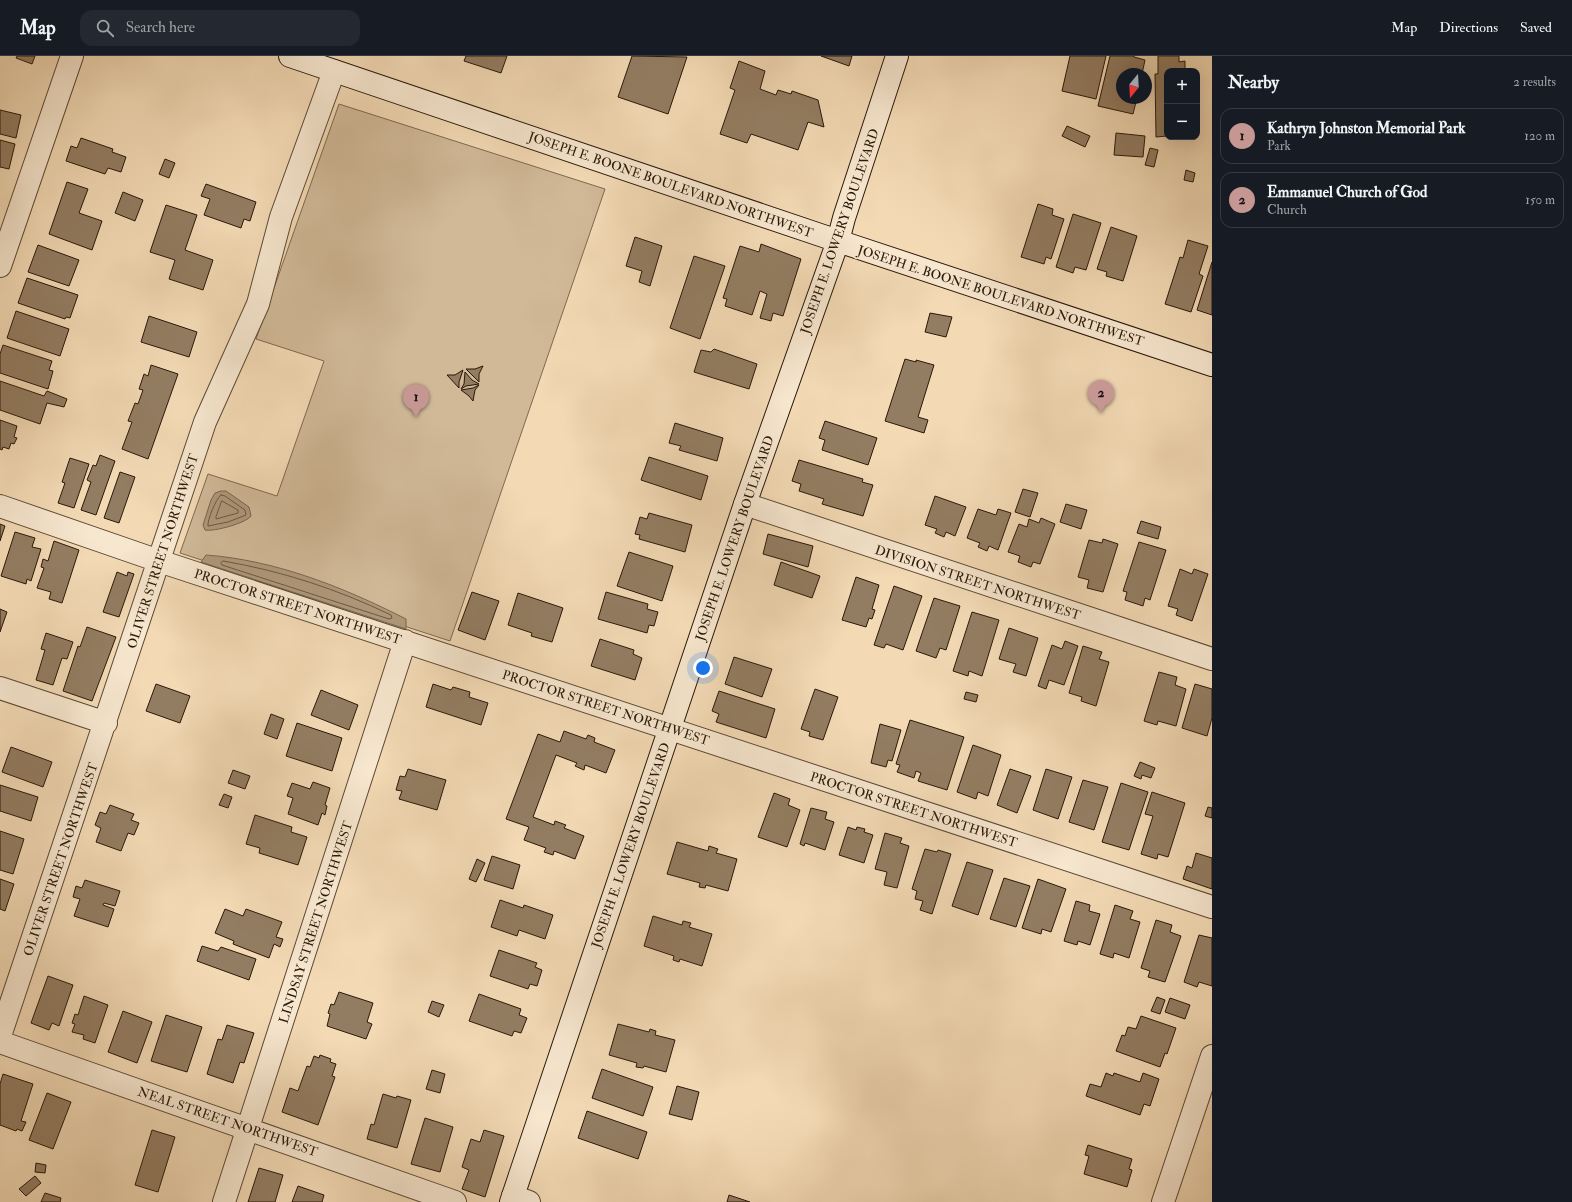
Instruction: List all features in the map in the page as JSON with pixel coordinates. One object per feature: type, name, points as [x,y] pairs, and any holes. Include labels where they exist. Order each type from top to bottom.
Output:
[{"type":"street","points":[[0,266],[72,56]]},
{"type":"street","name":"JOSEPH E. BOONE BOULEVARD NORTHWEST","points":[[290,56],[838,241],[1212,365]]},
{"type":"street","name":"JOSEPH E. LOWERY BOULEVARD","points":[[517,1200],[670,728],[745,504],[838,241],[844,218],[897,56]]},
{"type":"street","name":"OLIVER STREET NORTHWEST","points":[[0,1036],[106,722],[158,561],[206,422],[258,304],[281,217],[334,71]]},
{"type":"street","name":"DIVISION STREET NORTHWEST","points":[[745,504],[1212,659]]},
{"type":"street","name":"PROCTOR STREET NORTHWEST","points":[[0,506],[158,561],[406,641],[1212,907]]},
{"type":"street","name":"LINDSAY STREET NORTHWEST","points":[[224,1202],[406,641]]},
{"type":"street","points":[[0,688],[106,722]]},
{"type":"street","name":"NEAL STREET NORTHWEST","points":[[0,1042],[455,1202]]},
{"type":"street","points":[[1163,1202],[1212,1056]]},
{"type":"shaded area","points":[[339,104],[605,189],[450,641],[180,553],[208,474],[277,496],[324,361],[256,339]]},
{"type":"water","points":[[226,491],[249,507],[251,516],[248,519],[230,526],[215,530],[205,530],[203,525],[211,500],[215,493]]},
{"type":"water","points":[[206,555],[256,562],[329,584],[406,619],[406,629],[201,562]]},
{"type":"building","points":[[17,56],[35,56],[32,64],[16,58]]},
{"type":"building","points":[[466,56],[507,56],[501,73],[464,61]]},
{"type":"building","points":[[632,56],[687,57],[668,114],[618,97]]},
{"type":"building","points":[[821,56],[852,56],[849,66]]},
{"type":"building","points":[[1070,56],[1106,56],[1096,99],[1062,91]]},
{"type":"building","points":[[1110,56],[1134,56],[1145,60],[1143,68],[1116,68],[1116,104],[1136,104],[1133,114],[1098,106]]},
{"type":"building","points":[[1158,56],[1179,56],[1179,62],[1185,61],[1185,68],[1164,68],[1164,136],[1156,137],[1155,74],[1158,74]]},
{"type":"building","points":[[739,61],[765,71],[760,89],[776,95],[778,90],[791,94],[792,91],[818,100],[824,127],[808,122],[798,150],[751,134],[747,143],[720,134],[735,90],[730,88]]},
{"type":"building","points":[[0,110],[21,115],[16,138],[0,134]]},
{"type":"building","points":[[1067,126],[1090,136],[1085,147],[1062,136]]},
{"type":"building","points":[[1116,133],[1145,136],[1143,157],[1114,155]]},
{"type":"building","points":[[81,138],[113,149],[112,152],[126,157],[121,172],[108,168],[105,174],[66,161],[71,146],[77,148]]},
{"type":"building","points":[[0,140],[15,144],[9,169],[0,167]]},
{"type":"building","points":[[1150,148],[1158,150],[1154,167],[1145,165]]},
{"type":"building","points":[[165,159],[175,163],[169,178],[159,174]]},
{"type":"building","points":[[1186,170],[1195,173],[1193,182],[1184,180]]},
{"type":"building","points":[[67,182],[88,189],[79,213],[102,221],[92,250],[49,234]]},
{"type":"building","points":[[206,184],[256,202],[250,221],[244,219],[241,228],[204,215],[210,199],[201,196]]},
{"type":"building","points":[[123,192],[143,200],[135,221],[115,213]]},
{"type":"building","points":[[1038,204],[1053,209],[1052,215],[1064,219],[1051,259],[1046,257],[1044,264],[1021,257]]},
{"type":"building","points":[[166,205],[197,215],[185,250],[213,260],[203,290],[169,279],[175,260],[150,252]]},
{"type":"building","points":[[1073,214],[1101,223],[1086,270],[1075,267],[1073,273],[1056,267]]},
{"type":"building","points":[[1111,227],[1137,236],[1123,281],[1106,276],[1107,272],[1097,269]]},
{"type":"building","points":[[635,237],[662,246],[650,286],[639,282],[642,271],[626,266]]},
{"type":"building","points":[[1188,240],[1208,246],[1199,274],[1203,276],[1191,312],[1165,304],[1180,257],[1183,258]]},
{"type":"building","points":[[761,244],[801,259],[783,316],[773,313],[771,321],[760,318],[767,294],[760,291],[752,315],[725,306],[727,299],[723,298],[740,246],[759,252]]},
{"type":"building","points":[[38,245],[79,260],[69,286],[28,272]]},
{"type":"building","points":[[694,256],[725,266],[700,339],[670,328]]},
{"type":"building","points":[[1212,262],[1212,315],[1197,310]]},
{"type":"building","points":[[27,278],[78,295],[70,318],[66,317],[65,319],[18,303]]},
{"type":"building","points":[[16,311],[69,329],[60,356],[7,338]]},
{"type":"building","points":[[930,313],[952,317],[946,337],[925,332]]},
{"type":"building","points":[[149,316],[197,332],[189,357],[141,342]]},
{"type":"building","points":[[3,345],[52,361],[49,370],[53,371],[48,389],[0,373],[0,354]]},
{"type":"building","points":[[714,349],[757,364],[749,389],[694,372],[701,350],[711,352]]},
{"type":"building","points":[[905,359],[916,362],[916,360],[934,365],[918,417],[928,420],[924,433],[885,421]]},
{"type":"building","points":[[151,365],[178,374],[148,459],[122,449],[132,422],[128,421],[135,403],[138,404],[143,390],[139,389],[144,374],[148,376]]},
{"type":"building","points":[[483,366],[479,374],[479,382],[466,369],[475,369]]},
{"type":"building","points":[[463,370],[459,382],[459,388],[447,375],[455,375]]},
{"type":"building","points":[[465,372],[472,380],[479,384],[466,386],[461,389],[464,384]]},
{"type":"building","points":[[0,381],[44,396],[47,391],[67,399],[64,407],[47,403],[40,424],[0,410]]},
{"type":"building","points":[[479,385],[475,390],[473,401],[461,390],[473,388]]},
{"type":"building","points":[[0,420],[17,426],[14,437],[17,438],[14,444],[11,443],[9,449],[3,447],[2,450],[0,449]]},
{"type":"building","points":[[825,421],[877,438],[868,465],[822,450],[825,440],[819,438]]},
{"type":"building","points":[[675,423],[723,438],[717,461],[679,450],[681,446],[669,443]]},
{"type":"building","points":[[100,455],[115,461],[96,515],[81,510],[91,482],[87,480],[93,465],[96,466]]},
{"type":"building","points":[[649,457],[708,476],[701,500],[641,480]]},
{"type":"building","points":[[70,458],[89,464],[74,508],[58,503],[65,483],[62,482]]},
{"type":"building","points":[[799,460],[863,479],[862,482],[873,485],[863,516],[822,504],[824,499],[799,491],[801,484],[792,481]]},
{"type":"building","points":[[120,472],[135,477],[119,523],[104,518]]},
{"type":"building","points":[[1023,489],[1038,493],[1030,517],[1015,512]]},
{"type":"building","points":[[935,496],[966,507],[955,536],[946,532],[944,537],[935,533],[937,529],[925,525]]},
{"type":"building","points":[[1066,504],[1087,510],[1081,529],[1060,522]]},
{"type":"building","points":[[978,509],[996,515],[998,509],[1011,513],[998,550],[989,546],[987,551],[978,547],[980,543],[967,538]]},
{"type":"building","points":[[649,513],[692,525],[685,552],[639,539],[640,535],[635,534],[640,517],[647,519]]},
{"type":"building","points":[[1041,518],[1055,524],[1040,564],[1033,562],[1031,567],[1018,562],[1020,556],[1008,552],[1019,524],[1027,527],[1029,519],[1039,523]]},
{"type":"building","points":[[1141,521],[1161,527],[1158,539],[1137,533]]},
{"type":"building","points":[[0,524],[5,526],[0,541]]},
{"type":"building","points":[[15,532],[35,538],[32,547],[41,549],[31,581],[27,579],[26,584],[1,576]]},
{"type":"building","points":[[768,534],[813,546],[808,567],[763,554]]},
{"type":"building","points":[[1103,539],[1118,544],[1103,592],[1087,588],[1089,580],[1078,577],[1089,540],[1102,543]]},
{"type":"building","points":[[54,541],[79,550],[62,603],[49,599],[51,592],[37,588],[44,568],[41,567],[43,559],[48,561]]},
{"type":"building","points":[[1139,542],[1166,550],[1150,600],[1145,598],[1143,606],[1125,600],[1127,592],[1123,591]]},
{"type":"building","points":[[629,552],[673,566],[662,601],[617,586]]},
{"type":"building","points":[[781,562],[820,576],[812,598],[774,585]]},
{"type":"building","points":[[1180,569],[1192,574],[1194,569],[1208,574],[1192,621],[1176,615],[1178,609],[1168,606]]},
{"type":"building","points":[[117,572],[127,576],[128,572],[134,574],[119,617],[103,612]]},
{"type":"building","points":[[856,577],[879,585],[872,609],[875,610],[872,619],[869,618],[866,627],[842,620]]},
{"type":"building","points":[[894,586],[922,596],[903,650],[886,644],[884,648],[874,645]]},
{"type":"building","points":[[472,592],[499,601],[485,640],[458,630]]},
{"type":"building","points":[[606,592],[648,604],[647,609],[658,612],[654,626],[649,625],[647,633],[598,619]]},
{"type":"building","points":[[518,593],[563,608],[552,642],[531,636],[532,633],[508,625]]},
{"type":"building","points":[[934,598],[960,606],[946,650],[940,648],[936,658],[916,651]]},
{"type":"building","points":[[0,609],[7,612],[0,632]]},
{"type":"building","points":[[972,612],[999,620],[982,676],[969,671],[968,676],[953,671]]},
{"type":"building","points":[[87,627],[116,637],[92,701],[63,691],[78,646],[80,647]]},
{"type":"building","points":[[1009,628],[1038,638],[1026,676],[1013,672],[1016,664],[999,659]]},
{"type":"building","points":[[46,633],[73,642],[67,659],[62,658],[53,685],[36,680],[45,650],[41,649]]},
{"type":"building","points":[[600,639],[634,650],[633,654],[642,658],[635,680],[591,666]]},
{"type":"building","points":[[1065,641],[1078,646],[1064,685],[1049,680],[1046,689],[1038,686],[1052,645],[1062,649]]},
{"type":"building","points":[[1083,646],[1102,652],[1099,659],[1109,662],[1096,706],[1081,701],[1082,697],[1069,693]]},
{"type":"building","points":[[734,657],[772,669],[762,697],[725,684]]},
{"type":"building","points":[[1159,672],[1177,677],[1175,685],[1186,689],[1176,726],[1158,721],[1157,725],[1144,721]]},
{"type":"building","points":[[156,684],[190,696],[180,723],[146,711]]},
{"type":"building","points":[[433,684],[451,690],[453,687],[470,692],[469,697],[488,703],[481,725],[426,707]]},
{"type":"building","points":[[1195,684],[1212,689],[1212,718],[1207,736],[1182,728]]},
{"type":"building","points":[[815,689],[838,697],[823,740],[809,736],[810,732],[801,729]]},
{"type":"building","points":[[321,690],[358,705],[349,730],[311,715]]},
{"type":"building","points":[[719,691],[775,709],[766,738],[716,722],[719,714],[712,711]]},
{"type":"building","points":[[966,692],[978,695],[976,702],[964,699]]},
{"type":"building","points":[[271,714],[284,719],[277,739],[264,734]]},
{"type":"building","points":[[910,720],[964,737],[947,790],[918,781],[921,773],[916,771],[914,778],[897,772],[900,765],[896,764]]},
{"type":"building","points":[[297,723],[342,738],[332,771],[286,756]]},
{"type":"building","points":[[880,724],[901,730],[892,761],[888,760],[886,767],[871,763]]},
{"type":"building","points":[[564,731],[586,739],[588,735],[595,738],[594,742],[615,750],[606,773],[585,765],[584,770],[575,766],[577,763],[556,755],[533,817],[554,825],[555,821],[566,825],[564,828],[584,836],[575,859],[554,851],[553,855],[544,852],[546,848],[524,840],[529,827],[506,819],[538,734],[560,742]]},
{"type":"building","points":[[973,745],[1001,755],[988,796],[978,792],[976,799],[957,792]]},
{"type":"building","points":[[11,747],[52,762],[43,787],[2,772]]},
{"type":"building","points":[[1140,762],[1155,768],[1151,778],[1142,775],[1141,779],[1134,776]]},
{"type":"building","points":[[408,769],[446,780],[437,810],[399,799],[402,791],[396,790],[400,776],[405,777]]},
{"type":"building","points":[[1010,769],[1031,776],[1017,813],[997,805]]},
{"type":"building","points":[[1046,769],[1072,777],[1058,819],[1033,810]]},
{"type":"building","points":[[233,770],[250,776],[245,789],[228,783]]},
{"type":"building","points":[[1083,780],[1108,787],[1094,830],[1069,822]]},
{"type":"building","points":[[313,782],[330,788],[325,805],[327,806],[325,815],[322,813],[318,825],[288,814],[293,798],[287,796],[292,783],[310,789]]},
{"type":"building","points":[[1121,783],[1148,792],[1129,850],[1102,842]]},
{"type":"building","points":[[0,785],[38,797],[31,821],[0,811]]},
{"type":"building","points":[[1152,792],[1185,803],[1168,857],[1158,854],[1157,859],[1141,854],[1153,816],[1145,814]]},
{"type":"building","points":[[774,793],[790,799],[788,805],[800,810],[787,847],[758,837]]},
{"type":"building","points":[[224,794],[232,797],[228,808],[219,805]]},
{"type":"building","points":[[110,805],[134,814],[131,820],[139,823],[134,835],[128,833],[121,851],[96,842],[101,828],[95,825],[100,812],[106,814]]},
{"type":"building","points":[[1208,807],[1212,808],[1212,818],[1205,816]]},
{"type":"building","points":[[811,808],[827,812],[825,819],[834,822],[825,850],[805,843],[804,846],[800,844]]},
{"type":"building","points":[[255,815],[292,827],[291,832],[307,837],[298,865],[259,853],[260,848],[246,844]]},
{"type":"building","points":[[848,827],[856,830],[857,827],[865,829],[864,832],[873,835],[864,863],[839,855]]},
{"type":"building","points":[[0,831],[24,839],[13,874],[0,870]]},
{"type":"building","points":[[885,833],[902,838],[900,843],[909,846],[897,888],[884,885],[887,872],[875,869]]},
{"type":"building","points":[[677,842],[708,851],[709,846],[718,849],[716,853],[737,859],[728,891],[706,885],[705,888],[699,887],[700,883],[667,874]]},
{"type":"building","points":[[925,849],[937,852],[938,850],[951,854],[932,914],[920,910],[923,901],[915,899],[917,891],[912,889]]},
{"type":"building","points":[[1196,853],[1212,858],[1212,889],[1183,879],[1187,866],[1192,868]]},
{"type":"building","points":[[492,856],[520,865],[513,889],[484,880]]},
{"type":"building","points":[[477,859],[485,863],[476,882],[469,879]]},
{"type":"building","points":[[967,862],[993,870],[978,915],[952,906]]},
{"type":"building","points":[[1004,878],[1030,886],[1016,927],[990,919]]},
{"type":"building","points":[[0,879],[14,884],[5,911],[0,909]]},
{"type":"building","points":[[1038,879],[1066,889],[1051,932],[1042,929],[1041,934],[1022,928]]},
{"type":"building","points":[[85,880],[120,891],[115,906],[104,903],[103,905],[114,909],[108,927],[74,916],[80,899],[73,897],[76,886],[82,888]]},
{"type":"building","points":[[500,900],[523,908],[524,905],[553,915],[545,939],[519,930],[517,936],[491,927]]},
{"type":"building","points":[[1076,901],[1090,905],[1089,911],[1100,914],[1090,945],[1078,941],[1077,945],[1064,941]]},
{"type":"building","points":[[1115,905],[1133,911],[1130,919],[1140,922],[1129,958],[1114,953],[1113,958],[1100,954]]},
{"type":"building","points":[[225,909],[243,916],[246,909],[282,922],[276,937],[283,939],[280,947],[274,944],[269,958],[233,944],[234,941],[215,933]]},
{"type":"building","points":[[653,916],[682,925],[683,921],[691,923],[689,927],[712,934],[702,966],[680,959],[679,962],[673,960],[674,956],[644,946]]},
{"type":"building","points":[[1156,920],[1172,925],[1170,932],[1181,936],[1165,982],[1148,977],[1150,971],[1141,968]]},
{"type":"building","points":[[1199,935],[1212,938],[1212,986],[1199,982],[1197,987],[1184,982]]},
{"type":"building","points":[[202,946],[218,951],[221,947],[256,959],[249,980],[197,961]]},
{"type":"building","points":[[499,950],[537,963],[535,967],[542,970],[537,986],[530,984],[528,989],[490,976]]},
{"type":"building","points":[[48,976],[73,985],[59,1026],[52,1023],[49,1030],[31,1023]]},
{"type":"building","points":[[339,992],[373,1003],[367,1022],[372,1024],[366,1039],[327,1026],[330,1014],[328,1013],[331,1004],[334,1005]]},
{"type":"building","points":[[479,994],[521,1009],[519,1015],[527,1018],[521,1033],[514,1031],[512,1036],[469,1021]]},
{"type":"building","points":[[84,996],[108,1005],[95,1043],[83,1039],[84,1035],[72,1032],[75,1024],[72,1023],[75,1014],[78,1015]]},
{"type":"building","points":[[1157,997],[1165,1000],[1160,1014],[1151,1011]]},
{"type":"building","points":[[1170,998],[1190,1005],[1185,1019],[1165,1012]]},
{"type":"building","points":[[432,1001],[444,1005],[439,1017],[428,1012]]},
{"type":"building","points":[[123,1011],[152,1022],[137,1063],[108,1052]]},
{"type":"building","points":[[166,1015],[202,1027],[187,1072],[151,1061]]},
{"type":"building","points":[[1141,1016],[1176,1028],[1167,1054],[1165,1053],[1160,1067],[1116,1051],[1122,1035],[1125,1036],[1128,1027],[1136,1029]]},
{"type":"building","points":[[618,1024],[649,1032],[650,1029],[656,1031],[655,1035],[675,1040],[666,1072],[644,1066],[643,1068],[636,1067],[637,1063],[609,1055]]},
{"type":"building","points":[[227,1025],[254,1033],[244,1063],[240,1062],[233,1083],[207,1074],[218,1039],[222,1040]]},
{"type":"building","points":[[320,1055],[331,1059],[330,1062],[336,1064],[332,1076],[335,1077],[318,1125],[282,1112],[290,1088],[298,1091],[307,1066],[310,1067],[314,1056],[319,1058]]},
{"type":"building","points":[[602,1069],[653,1087],[643,1116],[592,1098]]},
{"type":"building","points":[[432,1070],[445,1074],[440,1093],[426,1089]]},
{"type":"building","points":[[1106,1073],[1113,1076],[1114,1073],[1140,1082],[1143,1073],[1159,1079],[1150,1106],[1144,1104],[1140,1115],[1086,1096],[1090,1084],[1101,1087]]},
{"type":"building","points":[[3,1074],[33,1084],[21,1121],[26,1122],[22,1131],[17,1129],[16,1131],[0,1125],[0,1084]]},
{"type":"building","points":[[677,1086],[699,1092],[692,1120],[669,1114]]},
{"type":"building","points":[[47,1093],[71,1102],[53,1149],[29,1140]]},
{"type":"building","points":[[383,1094],[411,1100],[397,1148],[367,1139],[371,1124],[374,1125]]},
{"type":"building","points":[[587,1111],[647,1132],[638,1159],[578,1138]]},
{"type":"building","points":[[425,1118],[453,1127],[440,1172],[411,1164]]},
{"type":"building","points":[[152,1130],[175,1137],[158,1192],[135,1185]]},
{"type":"building","points":[[484,1130],[504,1136],[485,1197],[462,1189],[469,1170],[462,1167],[471,1139],[480,1142]]},
{"type":"building","points":[[1088,1145],[1132,1159],[1129,1169],[1132,1170],[1127,1187],[1084,1174],[1089,1156],[1085,1155]]},
{"type":"building","points":[[36,1163],[46,1165],[45,1173],[35,1172]]},
{"type":"building","points":[[259,1168],[283,1175],[275,1202],[248,1202]]},
{"type":"building","points":[[35,1176],[41,1183],[26,1196],[19,1189]]},
{"type":"building","points":[[298,1186],[324,1195],[322,1202],[292,1202]]},
{"type":"building","points":[[45,1193],[61,1198],[60,1202],[41,1202]]},
{"type":"building","points":[[729,1195],[750,1202],[727,1202]]},
{"type":"place","name":"Emmanuel Church of God","points":[[1101,413]]},
{"type":"place","name":"Kathryn Johnston Memorial Park","points":[[416,417]]}]
